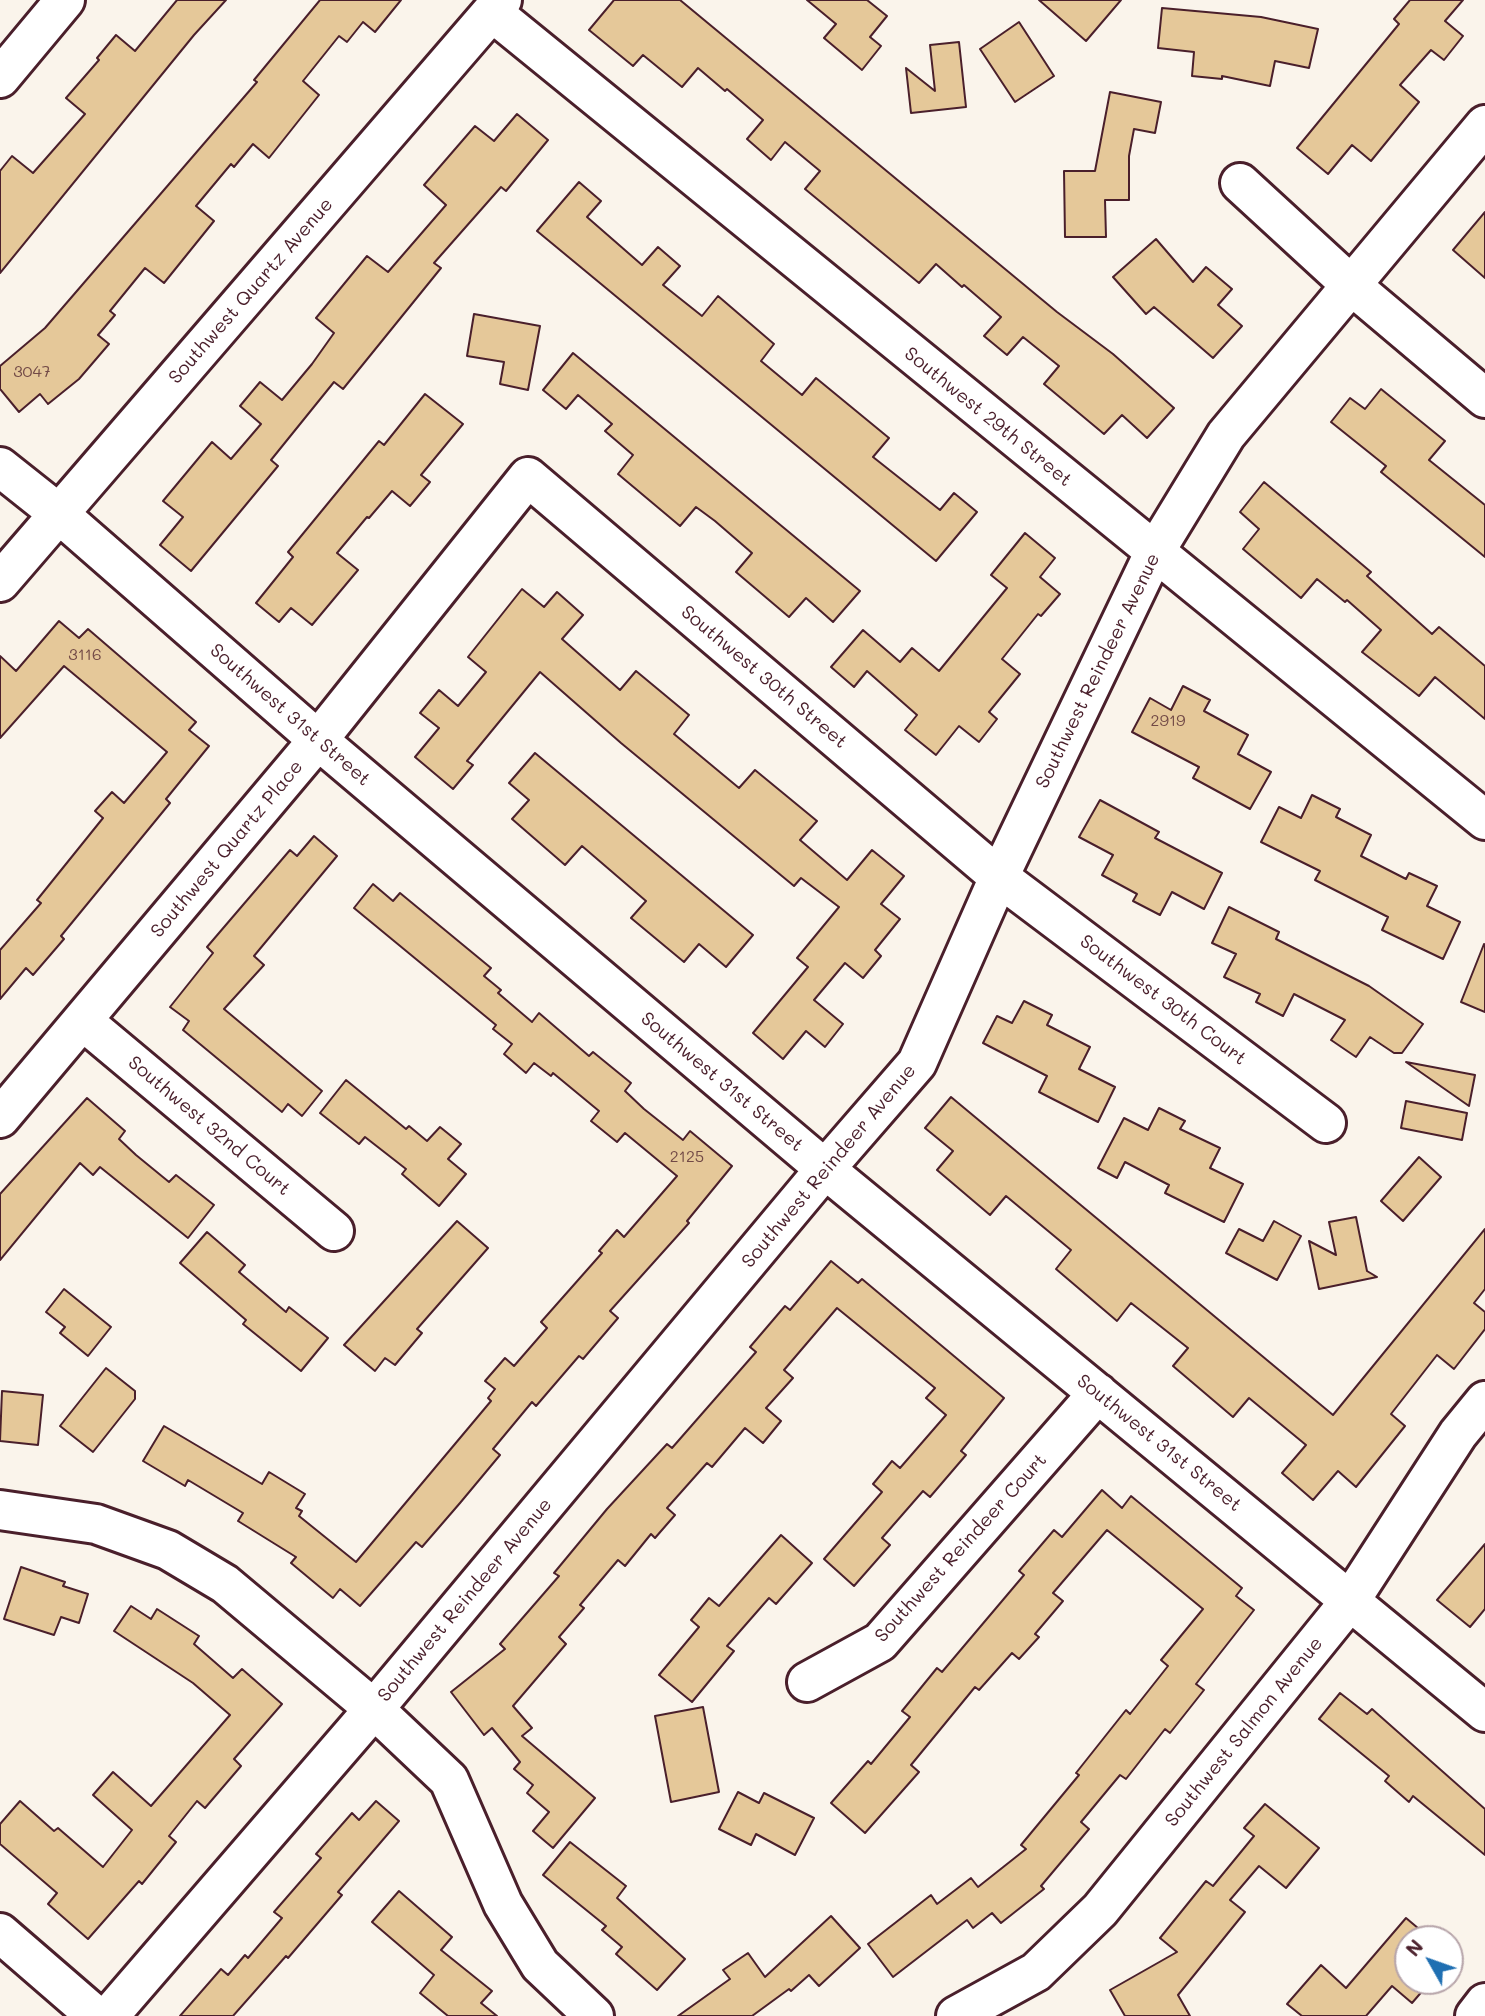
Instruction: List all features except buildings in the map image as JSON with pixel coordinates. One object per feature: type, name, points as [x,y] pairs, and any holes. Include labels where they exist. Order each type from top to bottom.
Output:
[{"type":"street","points":[[0,78],[65,0]]},
{"type":"street","name":"Southwest Quartz Avenue","points":[[0,582],[497,6]]},
{"type":"street","name":"Southwest 29th Street","points":[[497,6],[1154,553],[1485,820]]},
{"type":"street","name":"Southwest Reindeer Avenue","points":[[109,2016],[374,1709],[825,1169],[917,1063],[999,877],[1154,553],[1226,435],[1485,125]]},
{"type":"street","points":[[1240,183],[1351,285],[1485,398]]},
{"type":"street","name":"Southwest 31st Street","points":[[0,467],[58,513],[318,740],[825,1169],[1485,1712]]},
{"type":"street","name":"Southwest Quartz Place","points":[[0,1118],[318,740],[528,477]]},
{"type":"street","name":"Southwest 30th Street","points":[[528,477],[999,877]]},
{"type":"street","name":"Southwest 30th Court","points":[[999,877],[1326,1123]]},
{"type":"street","name":"Southwest 32nd Court","points":[[83,1021],[334,1231]]},
{"type":"street","name":"Southwest Reindeer Court","points":[[807,1682],[880,1642],[1098,1393]]},
{"type":"street","name":"Southwest Salmon Avenue","points":[[956,2016],[1036,1972],[1100,1910],[1350,1601],[1458,1434],[1485,1401]]},
{"type":"street","points":[[0,1510],[96,1524],[168,1550],[225,1584],[374,1709],[449,1780],[503,1904],[540,1965],[594,2016]]},
{"type":"street","points":[[0,1933],[96,2016]]},
{"type":"street","points":[[1475,2016],[1485,2003]]}]
